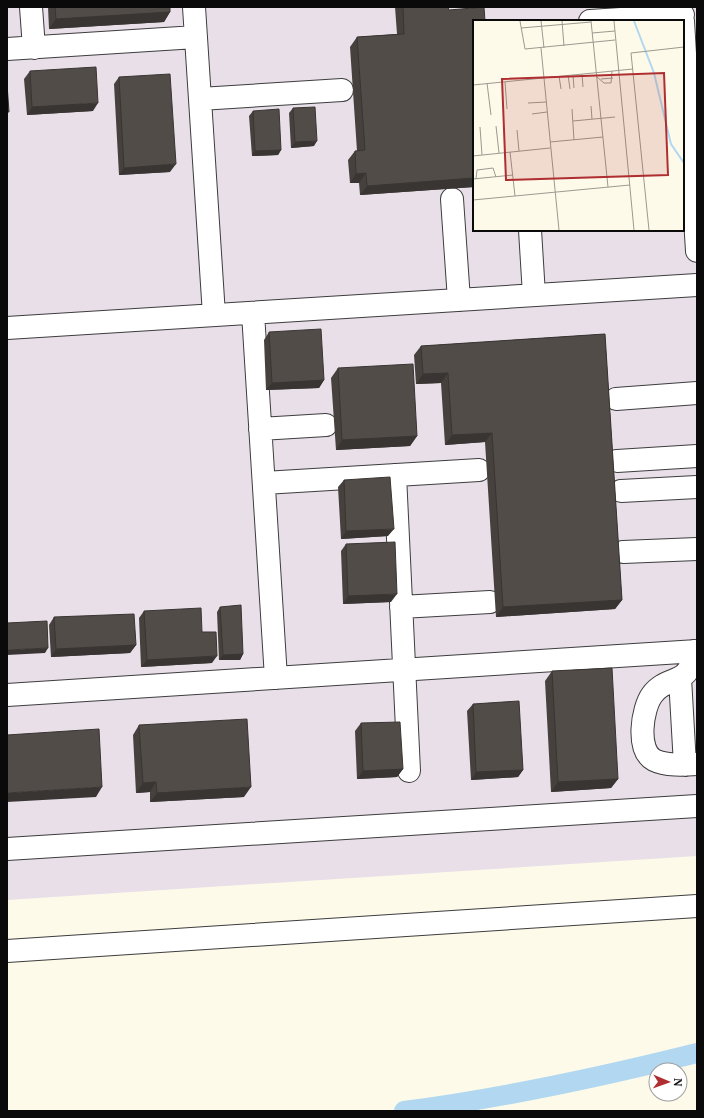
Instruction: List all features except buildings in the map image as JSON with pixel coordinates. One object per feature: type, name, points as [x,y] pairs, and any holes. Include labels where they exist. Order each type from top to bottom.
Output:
[{"type":"lane","points":[[32,7],[34,48]]},
{"type":"lane","points":[[194,7],[214,315]]},
{"type":"lane","points":[[609,20],[683,16]]},
{"type":"lane","points":[[684,33],[697,251]]},
{"type":"lane","points":[[7,49],[196,36]]},
{"type":"lane","points":[[200,99],[342,90]]},
{"type":"lane","points":[[452,199],[459,300]]},
{"type":"lane","points":[[530,231],[534,295]]},
{"type":"lane","points":[[7,328],[697,285]]},
{"type":"lane","points":[[253,313],[276,678]]},
{"type":"lane","points":[[616,399],[697,393]]},
{"type":"lane","points":[[260,429],[326,425]]},
{"type":"lane","points":[[617,461],[697,456]]},
{"type":"lane","points":[[264,483],[479,470]]},
{"type":"lane","points":[[395,475],[409,771]]},
{"type":"lane","points":[[621,491],[697,487]]},
{"type":"lane","points":[[623,552],[697,549]]},
{"type":"lane","points":[[401,607],[490,602]]},
{"type":"lane","points":[[7,695],[695,651],[686,674],[660,687],[651,697],[645,710],[642,732],[644,748],[650,758],[661,762],[691,765],[680,678]]},
{"type":"lane","points":[[7,849],[697,806]]},
{"type":"lane","points":[[7,951],[697,906]]},
{"type":"shaded area","points":[[7,7],[697,7],[697,856],[7,900]]},
{"type":"waterway","points":[[404,1111],[478,1100],[552,1086],[697,1053]]}]
